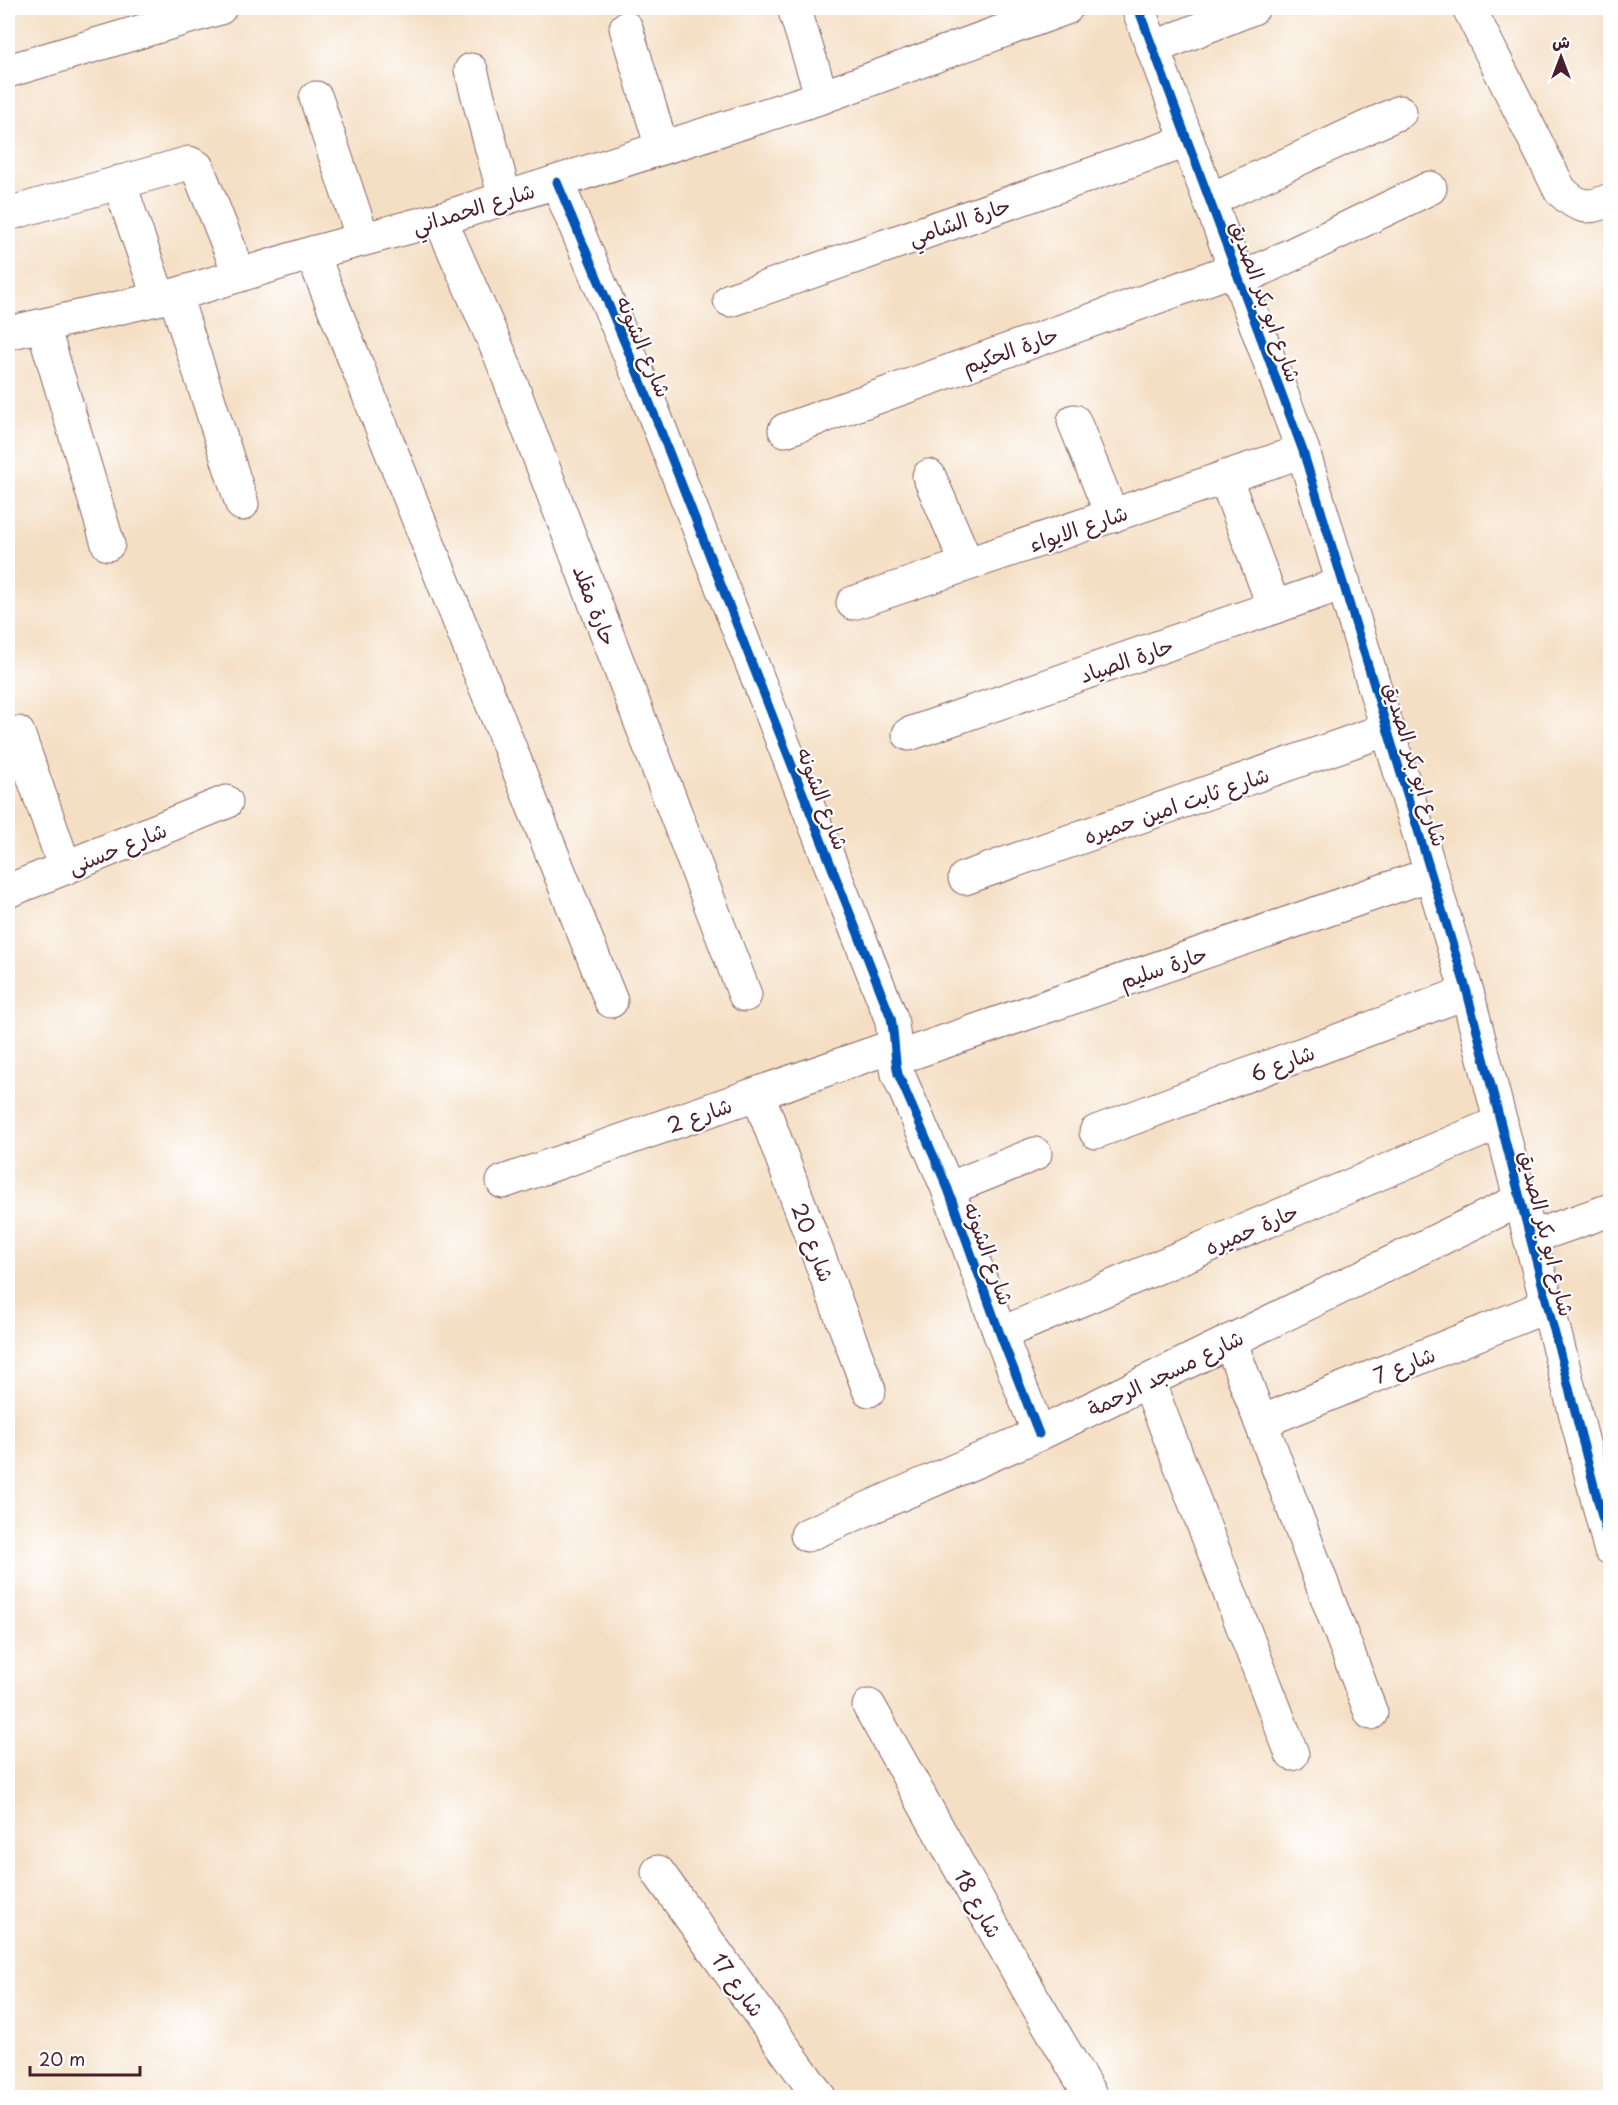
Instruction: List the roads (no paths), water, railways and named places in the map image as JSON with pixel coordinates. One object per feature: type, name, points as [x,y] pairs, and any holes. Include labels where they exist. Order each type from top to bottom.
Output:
[{"type":"street","points":[[8,71],[220,8]]},
{"type":"street","points":[[794,8],[822,97]]},
{"type":"street","name":"شارع الحمداني","points":[[8,333],[167,297],[312,253],[440,219],[822,97],[1066,8]]},
{"type":"street","name":"شارع ابو بكر الصديق","points":[[1138,8],[1303,451],[1344,583],[1467,992],[1610,1543]]},
{"type":"street","points":[[1153,48],[1253,8]]},
{"type":"street","points":[[1469,8],[1560,190],[1573,203],[1591,207],[1611,200]]},
{"type":"street","points":[[626,28],[662,148]]},
{"type":"street","points":[[471,70],[505,198]]},
{"type":"street","points":[[316,98],[363,239]]},
{"type":"street","points":[[1210,200],[1400,112]]},
{"type":"street","name":"حارة الشامي","points":[[730,300],[1187,141]]},
{"type":"street","points":[[8,214],[189,163],[197,167],[240,275]]},
{"type":"street","points":[[119,182],[167,297],[242,504]]},
{"type":"street","name":"شارع الشونه","points":[[557,182],[647,396],[891,1018],[898,1074],[948,1189],[1039,1434]]},
{"type":"street","name":"حارة الحكيم","points":[[785,430],[1237,274],[1430,188]]},
{"type":"street","name":"حارة مقلد","points":[[440,219],[501,357],[744,995]]},
{"type":"street","points":[[312,253],[611,1001]]},
{"type":"street","points":[[43,326],[108,544]]},
{"type":"street","points":[[1074,421],[1112,516]]},
{"type":"street","name":"شارع الايواء","points":[[854,603],[1303,451]]},
{"type":"street","points":[[929,476],[967,564]]},
{"type":"street","points":[[1225,477],[1274,607]]},
{"type":"street","name":"حارة الصياد","points":[[909,734],[1344,583]]},
{"type":"street","name":"شارع ثابت امين حميره","points":[[965,878],[1388,729]]},
{"type":"street","points":[[18,733],[65,867]]},
{"type":"street","name":"شارع حسنى","points":[[8,891],[226,802]]},
{"type":"street","name":"حارة سليم","points":[[894,1053],[1431,874]]},
{"type":"street","name":"شارع 6","points":[[1096,1132],[1467,992]]},
{"type":"street","name":"شارع 2","points":[[503,1182],[758,1094],[894,1053]]},
{"type":"street","name":"شارع 20","points":[[758,1094],[869,1390]]},
{"type":"street","name":"حارة حميره","points":[[1000,1334],[1501,1122]]},
{"type":"street","points":[[948,1189],[1035,1154]]},
{"type":"street","name":"شارع مسجد الرحمة","points":[[807,1535],[1039,1434],[1520,1200]]},
{"type":"street","points":[[1530,1238],[1611,1210]]},
{"type":"street","name":"شارع 7","points":[[1261,1422],[1548,1306]]},
{"type":"street","points":[[1230,1341],[1371,1713]]},
{"type":"street","points":[[1148,1381],[1292,1754]]},
{"type":"street","name":"شارع 18","points":[[869,1706],[1033,1998],[1092,2097]]},
{"type":"street","name":"شارع 17","points":[[658,1872],[820,2097]]}]
